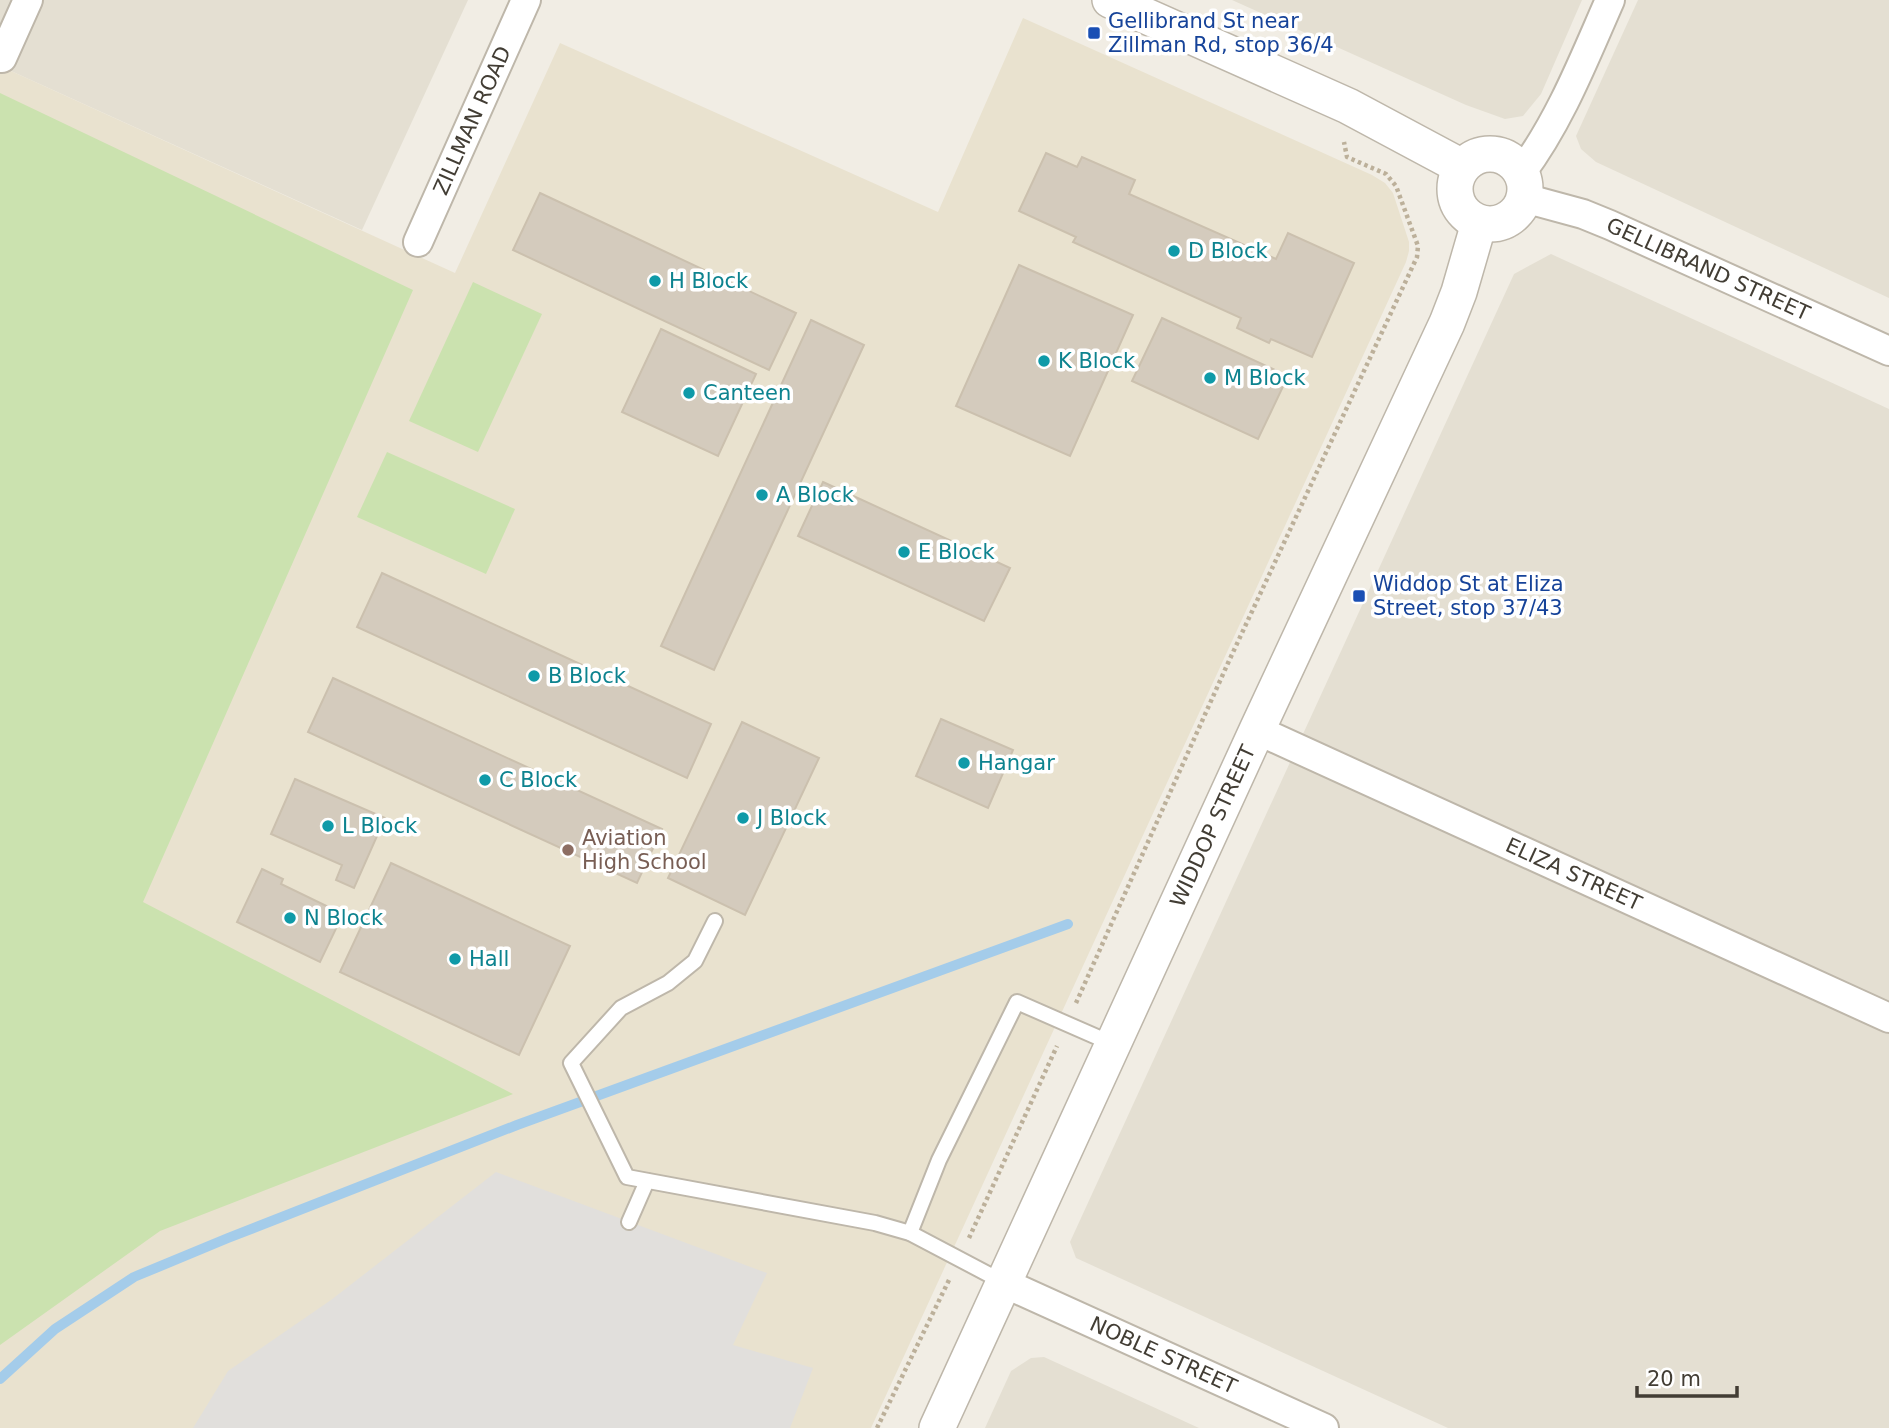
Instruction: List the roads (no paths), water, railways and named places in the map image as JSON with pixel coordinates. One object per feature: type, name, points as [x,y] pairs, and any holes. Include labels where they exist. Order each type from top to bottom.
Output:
[{"type":"street","points":[[2,58],[28,0]]},
{"type":"street","name":"ZILLMAN ROAD","points":[[418,242],[526,0]]},
{"type":"street","points":[[1110,0],[1348,106],[1462,167]]},
{"type":"street","points":[[1523,185],[1514,163],[1493,154],[1471,159],[1462,167],[1455,188],[1461,209],[1469,218],[1479,223],[1502,222],[1520,208],[1523,185],[1566,99],[1610,0]]},
{"type":"street","name":"GELLIBRAND STREET","points":[[1523,185],[1889,351]]},
{"type":"street","name":"WIDDOP STREET","points":[[937,1428],[1447,323],[1479,223]]},
{"type":"street","name":"ELIZA STREET","points":[[1257,730],[1889,1018]]},
{"type":"street","name":"NOBLE STREET","points":[[1004,1283],[1324,1428]]},
{"type":"lane","points":[[715,921],[695,961],[668,984],[621,1007],[571,1063],[627,1177],[875,1223],[910,1233],[1004,1283]]},
{"type":"lane","points":[[910,1233],[939,1160],[1017,1002],[1113,1044]]},
{"type":"lane","points":[[629,1222],[647,1181]]},
{"type":"waterway","points":[[0,1379],[55,1329],[134,1277],[517,1125],[1068,924]]},
{"type":"place","name":"Gellibrand St near Zillman Rd, stop 36/4","points":[[1094,33]]},
{"type":"place","name":"D Block","points":[[1174,251]]},
{"type":"place","name":"H Block","points":[[655,281]]},
{"type":"place","name":"K Block","points":[[1044,361]]},
{"type":"place","name":"M Block","points":[[1210,378]]},
{"type":"place","name":"Canteen","points":[[689,393]]},
{"type":"place","name":"A Block","points":[[762,495]]},
{"type":"place","name":"E Block","points":[[904,552]]},
{"type":"place","name":"Widdop St at Eliza Street, stop 37/43","points":[[1359,596]]},
{"type":"place","name":"B Block","points":[[534,676]]},
{"type":"place","name":"Hangar","points":[[964,763]]},
{"type":"place","name":"C Block","points":[[485,780]]},
{"type":"place","name":"J Block","points":[[743,818]]},
{"type":"place","name":"L Block","points":[[328,826]]},
{"type":"place","name":"Aviation High School","points":[[568,850]]},
{"type":"place","name":"N Block","points":[[290,918]]},
{"type":"place","name":"Hall","points":[[455,959]]}]
